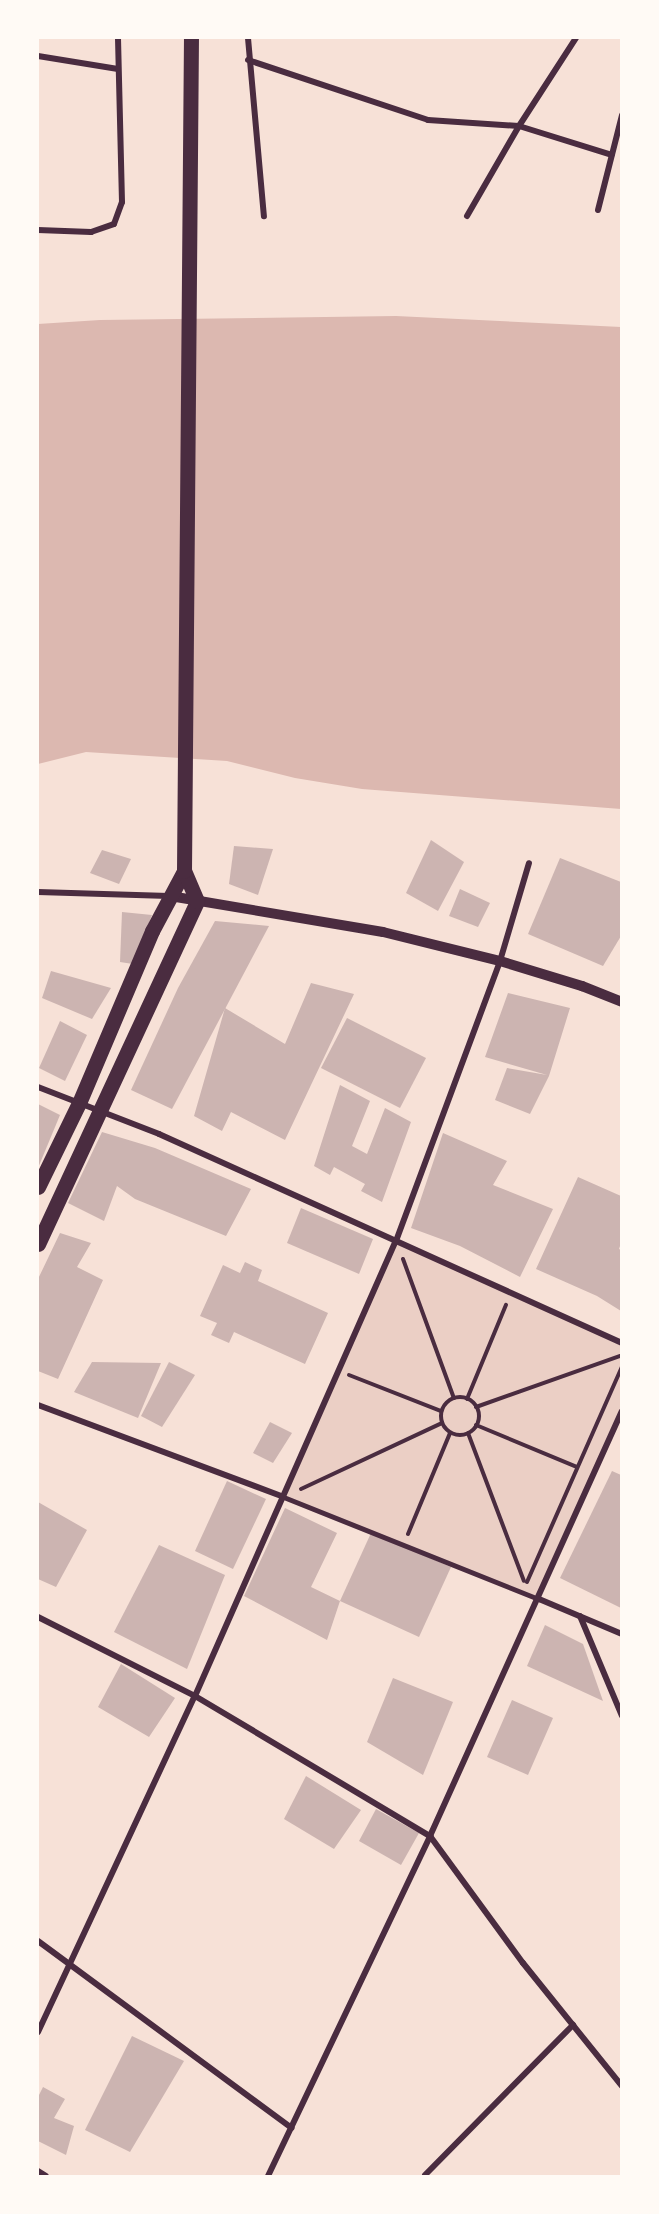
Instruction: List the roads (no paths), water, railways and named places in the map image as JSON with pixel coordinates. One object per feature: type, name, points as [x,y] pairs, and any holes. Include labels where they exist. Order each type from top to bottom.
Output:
[{"type":"main road","points":[[38,1244],[197,901],[184,871],[191,38]]},
{"type":"main road","points":[[38,1187],[79,1103],[152,931],[184,871]]},
{"type":"street","points":[[38,230],[91,232],[114,224],[122,202],[118,38]]},
{"type":"street","points":[[248,38],[248,60],[264,216]]},
{"type":"street","points":[[466,216],[519,126],[576,38]]},
{"type":"street","points":[[38,56],[118,69]]},
{"type":"street","points":[[248,60],[428,120],[519,126],[612,154]]},
{"type":"street","points":[[598,210],[621,115]]},
{"type":"street","points":[[38,2032],[195,1696],[281,1496],[396,1241],[500,962],[529,863]]},
{"type":"street","points":[[38,891],[170,896],[383,932],[582,986],[621,1002]]},
{"type":"street","points":[[38,1087],[159,1134],[621,1343]]},
{"type":"street","points":[[38,1405],[281,1496],[621,1634]]},
{"type":"street","points":[[268,2176],[430,1836],[539,1599],[621,1411]]},
{"type":"street","points":[[580,1616],[621,1716]]},
{"type":"street","points":[[38,1617],[195,1696],[430,1836],[523,1963],[621,2086]]},
{"type":"street","points":[[38,1941],[292,2128]]},
{"type":"street","points":[[425,2175],[573,2025]]},
{"type":"street","points":[[38,2170],[46,2176]]}]
